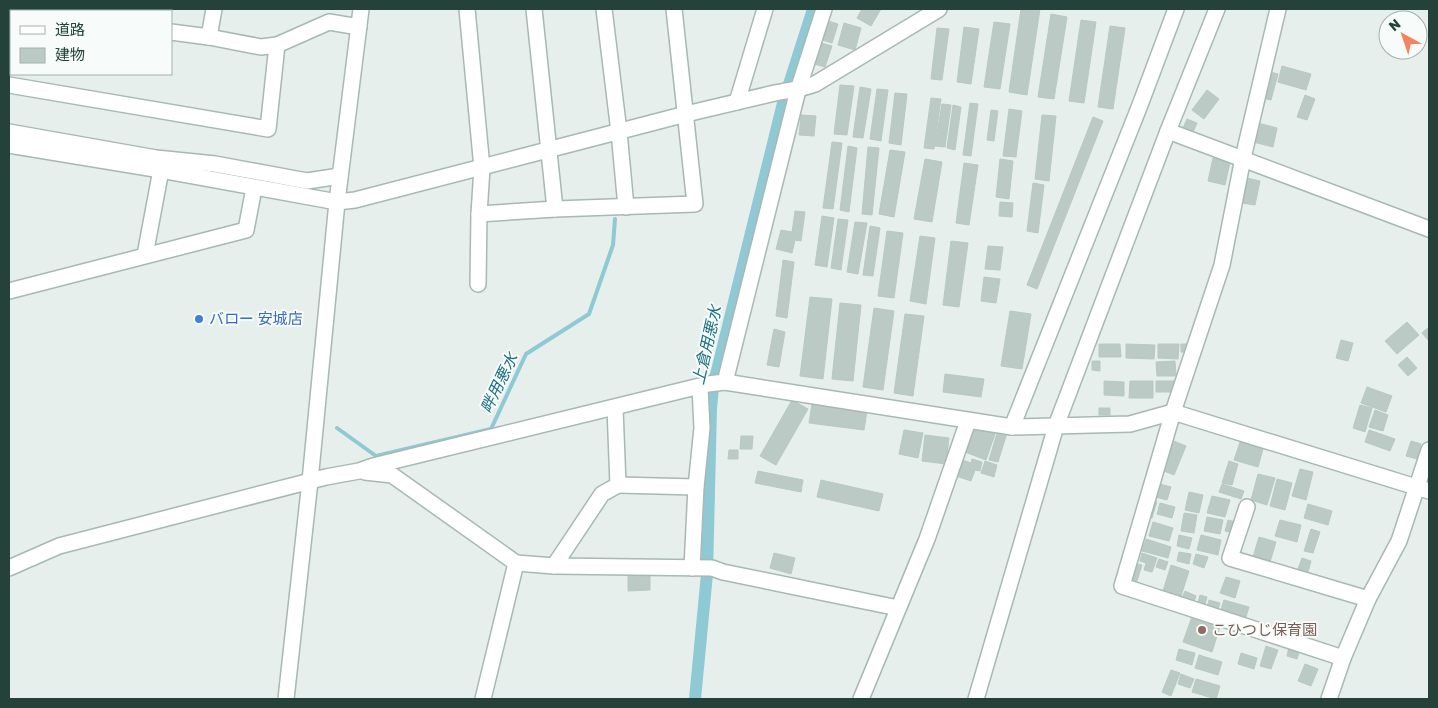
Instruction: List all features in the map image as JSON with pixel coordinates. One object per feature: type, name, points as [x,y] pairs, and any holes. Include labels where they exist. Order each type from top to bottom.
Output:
[{"type":"street","points":[[209,37],[214,9]]},
{"type":"street","points":[[286,699],[310,481],[337,202],[361,9]]},
{"type":"street","points":[[467,9],[482,168],[478,284]]},
{"type":"street","points":[[534,9],[555,209]]},
{"type":"street","points":[[604,9],[626,207]]},
{"type":"street","points":[[479,214],[695,204],[674,9]]},
{"type":"street","points":[[736,102],[765,9]]},
{"type":"street","points":[[725,382],[798,90],[824,9]]},
{"type":"street","points":[[9,145],[337,202],[355,200],[686,114],[798,90],[816,84],[939,9]]},
{"type":"street","points":[[1012,427],[1176,9]]},
{"type":"street","points":[[976,699],[1056,426],[1168,131],[1217,9]]},
{"type":"street","points":[[1278,9],[1243,158],[1222,265],[1173,412],[1122,586],[1343,658]]},
{"type":"street","points":[[172,32],[261,47],[277,45],[329,22],[359,27]]},
{"type":"street","points":[[9,85],[268,130],[277,45]]},
{"type":"street","points":[[1168,131],[1429,229]]},
{"type":"street","points":[[9,132],[156,158],[215,164],[307,181],[340,176]]},
{"type":"street","points":[[145,255],[161,170]]},
{"type":"street","points":[[9,291],[246,230],[254,188]]},
{"type":"street","points":[[9,568],[59,546],[310,481],[359,471],[725,382],[1012,427],[1130,424],[1173,412],[1423,490]]},
{"type":"street","points":[[702,568],[696,486],[704,386]]},
{"type":"street","points":[[615,408],[618,485]]},
{"type":"street","points":[[861,699],[928,539],[968,421]]},
{"type":"street","points":[[1329,699],[1343,658],[1368,599],[1399,541],[1423,490],[1429,450]]},
{"type":"street","points":[[359,471],[392,476],[516,563],[554,566],[702,568],[898,608]]},
{"type":"street","points":[[554,566],[602,494],[618,485],[696,486]]},
{"type":"street","points":[[1247,507],[1230,558],[1368,599]]},
{"type":"street","points":[[483,699],[516,563]]},
{"type":"building","points":[[862,9],[881,9],[871,26],[857,18]]},
{"type":"building","points":[[1021,9],[1040,9],[1027,95],[1009,92]]},
{"type":"building","points":[[1051,14],[1067,17],[1054,99],[1038,97]]},
{"type":"building","points":[[825,20],[838,24],[832,43],[819,39]]},
{"type":"building","points":[[1081,20],[1096,22],[1084,103],[1069,101]]},
{"type":"building","points":[[994,22],[1010,24],[1000,89],[984,87]]},
{"type":"building","points":[[844,23],[861,28],[855,50],[838,45]]},
{"type":"building","points":[[1110,26],[1125,28],[1113,109],[1098,107]]},
{"type":"building","points":[[964,27],[979,29],[971,84],[957,82]]},
{"type":"building","points":[[937,28],[949,29],[942,80],[931,79]]},
{"type":"building","points":[[818,42],[832,46],[825,67],[811,63]]},
{"type":"building","points":[[1282,66],[1311,74],[1306,90],[1278,82]]},
{"type":"building","points":[[1270,72],[1278,74],[1271,100],[1263,98]]},
{"type":"building","points":[[840,85],[854,86],[847,135],[834,134]]},
{"type":"building","points":[[860,87],[871,89],[863,138],[853,137]]},
{"type":"building","points":[[877,89],[888,90],[881,141],[870,139]]},
{"type":"building","points":[[1207,90],[1219,99],[1204,119],[1192,110]]},
{"type":"building","points":[[895,93],[907,94],[901,145],[889,143]]},
{"type":"building","points":[[1305,95],[1315,99],[1307,120],[1297,117]]},
{"type":"building","points":[[931,98],[941,99],[934,149],[924,148]]},
{"type":"building","points":[[970,103],[978,104],[971,156],[963,155]]},
{"type":"building","points":[[942,104],[951,105],[945,147],[935,146]]},
{"type":"building","points":[[953,105],[961,107],[955,150],[947,148]]},
{"type":"building","points":[[1009,109],[1022,111],[1016,157],[1003,156]]},
{"type":"building","points":[[991,110],[998,111],[994,141],[987,140]]},
{"type":"building","points":[[801,115],[816,116],[814,136],[799,135]]},
{"type":"building","points":[[1042,115],[1056,116],[1049,181],[1035,179]]},
{"type":"building","points":[[1093,117],[1103,121],[1037,289],[1027,285]]},
{"type":"building","points":[[1187,119],[1197,123],[1193,132],[1183,128]]},
{"type":"building","points":[[1258,123],[1277,128],[1273,147],[1253,142]]},
{"type":"building","points":[[832,142],[842,143],[833,209],[823,208]]},
{"type":"building","points":[[848,146],[857,148],[849,212],[840,210]]},
{"type":"building","points":[[868,147],[879,148],[872,215],[862,214]]},
{"type":"building","points":[[890,150],[905,152],[894,217],[879,214]]},
{"type":"building","points":[[1213,158],[1230,162],[1225,185],[1208,181]]},
{"type":"building","points":[[925,159],[942,162],[932,222],[914,219]]},
{"type":"building","points":[[1000,159],[1013,161],[1009,199],[996,197]]},
{"type":"building","points":[[964,163],[978,165],[969,225],[956,223]]},
{"type":"building","points":[[1247,178],[1260,181],[1255,205],[1242,203]]},
{"type":"building","points":[[1033,183],[1044,185],[1038,233],[1027,231]]},
{"type":"building","points":[[1000,202],[1013,203],[1012,217],[999,216]]},
{"type":"building","points":[[795,211],[805,212],[801,241],[795,240],[792,253],[776,249],[781,230],[792,232]]},
{"type":"building","points":[[822,216],[834,218],[827,267],[815,265]]},
{"type":"building","points":[[838,219],[848,220],[841,270],[831,268]]},
{"type":"building","points":[[855,222],[867,223],[858,274],[847,272]]},
{"type":"building","points":[[870,226],[880,228],[873,276],[863,275]]},
{"type":"building","points":[[887,231],[903,233],[894,298],[878,296]]},
{"type":"building","points":[[920,236],[935,238],[926,304],[910,301]]},
{"type":"building","points":[[951,241],[968,243],[959,307],[943,305]]},
{"type":"building","points":[[988,246],[1003,247],[1000,270],[985,269]]},
{"type":"building","points":[[783,260],[794,262],[787,318],[776,316]]},
{"type":"building","points":[[984,277],[1000,279],[996,303],[981,301]]},
{"type":"building","points":[[810,297],[832,299],[823,379],[800,376]]},
{"type":"building","points":[[840,303],[861,305],[853,381],[832,379]]},
{"type":"building","points":[[874,308],[894,311],[883,390],[863,387]]},
{"type":"building","points":[[1010,311],[1031,314],[1022,369],[1001,366]]},
{"type":"building","points":[[905,314],[924,316],[913,396],[894,393]]},
{"type":"building","points":[[1407,322],[1419,335],[1397,354],[1385,341]]},
{"type":"building","points":[[1429,327],[1429,341],[1422,333]]},
{"type":"building","points":[[774,329],[785,332],[779,367],[767,365]]},
{"type":"building","points":[[1341,340],[1353,343],[1348,361],[1336,358]]},
{"type":"building","points":[[1099,344],[1120,344],[1121,357],[1099,357]]},
{"type":"building","points":[[1126,344],[1155,345],[1154,359],[1126,358]]},
{"type":"building","points":[[1158,344],[1179,344],[1178,359],[1158,358]]},
{"type":"building","points":[[1181,344],[1188,344],[1188,352],[1181,352]]},
{"type":"building","points":[[1407,357],[1417,368],[1408,376],[1398,365]]},
{"type":"building","points":[[1092,361],[1100,361],[1100,371],[1092,370]]},
{"type":"building","points":[[1175,361],[1176,376],[1157,376],[1156,362]]},
{"type":"building","points":[[945,374],[984,379],[981,397],[943,392]]},
{"type":"building","points":[[1104,381],[1124,382],[1124,396],[1104,395]]},
{"type":"building","points":[[1130,381],[1153,381],[1153,398],[1129,398]]},
{"type":"building","points":[[1156,381],[1174,381],[1174,392],[1156,392]]},
{"type":"building","points":[[1367,387],[1392,396],[1386,412],[1361,403]]},
{"type":"building","points":[[792,400],[808,409],[776,465],[760,456]]},
{"type":"building","points":[[812,404],[867,411],[864,430],[809,423]]},
{"type":"building","points":[[1360,405],[1372,408],[1365,432],[1353,428]]},
{"type":"building","points":[[1099,408],[1110,408],[1110,415],[1099,415]]},
{"type":"building","points":[[1375,410],[1388,415],[1383,431],[1369,427]]},
{"type":"building","points":[[974,427],[995,434],[986,460],[965,452]]},
{"type":"building","points":[[904,430],[923,433],[918,458],[899,454]]},
{"type":"building","points":[[998,430],[1007,433],[998,462],[989,460]]},
{"type":"building","points":[[1369,430],[1395,439],[1390,451],[1365,442]]},
{"type":"building","points":[[925,435],[949,438],[946,464],[922,461]]},
{"type":"building","points":[[741,436],[753,436],[752,449],[740,449]]},
{"type":"building","points":[[1171,440],[1186,446],[1174,475],[1159,469]]},
{"type":"building","points":[[1411,441],[1421,444],[1417,459],[1406,456]]},
{"type":"building","points":[[1240,442],[1263,449],[1258,467],[1234,460]]},
{"type":"building","points":[[729,450],[738,450],[738,459],[728,459]]},
{"type":"building","points":[[972,459],[982,462],[980,471],[975,470],[971,481],[956,476],[962,460],[971,463]]},
{"type":"building","points":[[985,461],[997,465],[994,477],[981,473]]},
{"type":"building","points":[[1229,461],[1238,464],[1232,485],[1222,483]]},
{"type":"building","points":[[1300,469],[1313,472],[1306,500],[1292,496]]},
{"type":"building","points":[[758,471],[803,480],[801,492],[755,483]]},
{"type":"building","points":[[1258,474],[1275,478],[1267,505],[1251,500]]},
{"type":"building","points":[[1277,479],[1292,483],[1285,510],[1270,506]]},
{"type":"building","points":[[821,480],[883,494],[879,511],[817,497]]},
{"type":"building","points":[[1156,483],[1171,487],[1167,500],[1152,496]]},
{"type":"building","points":[[1222,484],[1244,491],[1241,499],[1219,492]]},
{"type":"building","points":[[1189,492],[1203,495],[1199,513],[1185,510]]},
{"type":"building","points":[[1212,496],[1230,500],[1225,517],[1207,513]]},
{"type":"building","points":[[1150,500],[1157,502],[1152,518],[1146,517]]},
{"type":"building","points":[[1160,503],[1175,507],[1172,518],[1157,514]]},
{"type":"building","points":[[1308,504],[1332,511],[1328,525],[1304,518]]},
{"type":"building","points":[[1184,513],[1197,515],[1194,533],[1181,531]]},
{"type":"building","points":[[1207,517],[1223,520],[1220,534],[1204,531]]},
{"type":"building","points":[[1228,520],[1236,522],[1234,533],[1225,531]]},
{"type":"building","points":[[1280,520],[1301,525],[1297,542],[1275,536]]},
{"type":"building","points":[[1153,522],[1173,528],[1169,541],[1149,536]]},
{"type":"building","points":[[1311,529],[1320,532],[1313,553],[1304,551]]},
{"type":"building","points":[[1179,535],[1192,538],[1189,549],[1177,546]]},
{"type":"building","points":[[1201,535],[1221,540],[1218,555],[1197,550]]},
{"type":"building","points":[[1259,537],[1276,542],[1270,562],[1253,557]]},
{"type":"building","points":[[1146,539],[1171,547],[1168,558],[1142,551]]},
{"type":"building","points":[[1179,552],[1191,554],[1189,564],[1177,561]]},
{"type":"building","points":[[774,553],[795,558],[791,574],[770,568]]},
{"type":"building","points":[[1142,553],[1157,558],[1152,572],[1144,570],[1146,563],[1140,561]]},
{"type":"building","points":[[1196,554],[1208,557],[1204,568],[1193,564]]},
{"type":"building","points":[[1302,558],[1311,561],[1308,572],[1298,569]]},
{"type":"building","points":[[1159,559],[1168,562],[1165,570],[1156,567]]},
{"type":"building","points":[[1133,563],[1142,565],[1136,584],[1127,582]]},
{"type":"building","points":[[1171,565],[1189,571],[1181,596],[1163,591]]},
{"type":"building","points":[[628,575],[650,575],[650,590],[628,591]]},
{"type":"building","points":[[1226,577],[1240,581],[1235,598],[1220,593]]},
{"type":"building","points":[[1185,591],[1196,596],[1193,605],[1181,600]]},
{"type":"building","points":[[1200,595],[1207,597],[1204,608],[1197,606]]},
{"type":"building","points":[[1209,600],[1220,603],[1217,612],[1207,608]]},
{"type":"building","points":[[1224,600],[1249,607],[1245,620],[1220,613]]},
{"type":"building","points":[[1194,611],[1222,620],[1212,652],[1183,642]]},
{"type":"building","points":[[1266,646],[1278,650],[1271,669],[1260,666]]},
{"type":"building","points":[[1289,647],[1300,650],[1297,659],[1287,656]]},
{"type":"building","points":[[1179,649],[1195,653],[1192,665],[1176,660]]},
{"type":"building","points":[[1241,653],[1257,658],[1254,669],[1238,664]]},
{"type":"building","points":[[1199,655],[1222,662],[1218,675],[1195,668]]},
{"type":"building","points":[[1305,664],[1318,669],[1311,686],[1298,681]]},
{"type":"building","points":[[1171,670],[1180,673],[1171,696],[1162,692]]},
{"type":"building","points":[[1181,674],[1194,679],[1190,688],[1178,684]]},
{"type":"building","points":[[1196,679],[1220,686],[1216,699],[1192,692]]},
{"type":"waterway","name":"上倉用悪水","points":[[695,699],[707,574],[713,387],[783,103],[813,9]]},
{"type":"waterway","name":"畔用悪水","points":[[337,428],[376,456],[491,429],[526,354],[589,314],[613,245],[615,219]]},
{"type":"place","name":"バロー 安城店","points":[[199,319]]},
{"type":"place","name":"こひつじ保育園","points":[[1202,630]]}]
